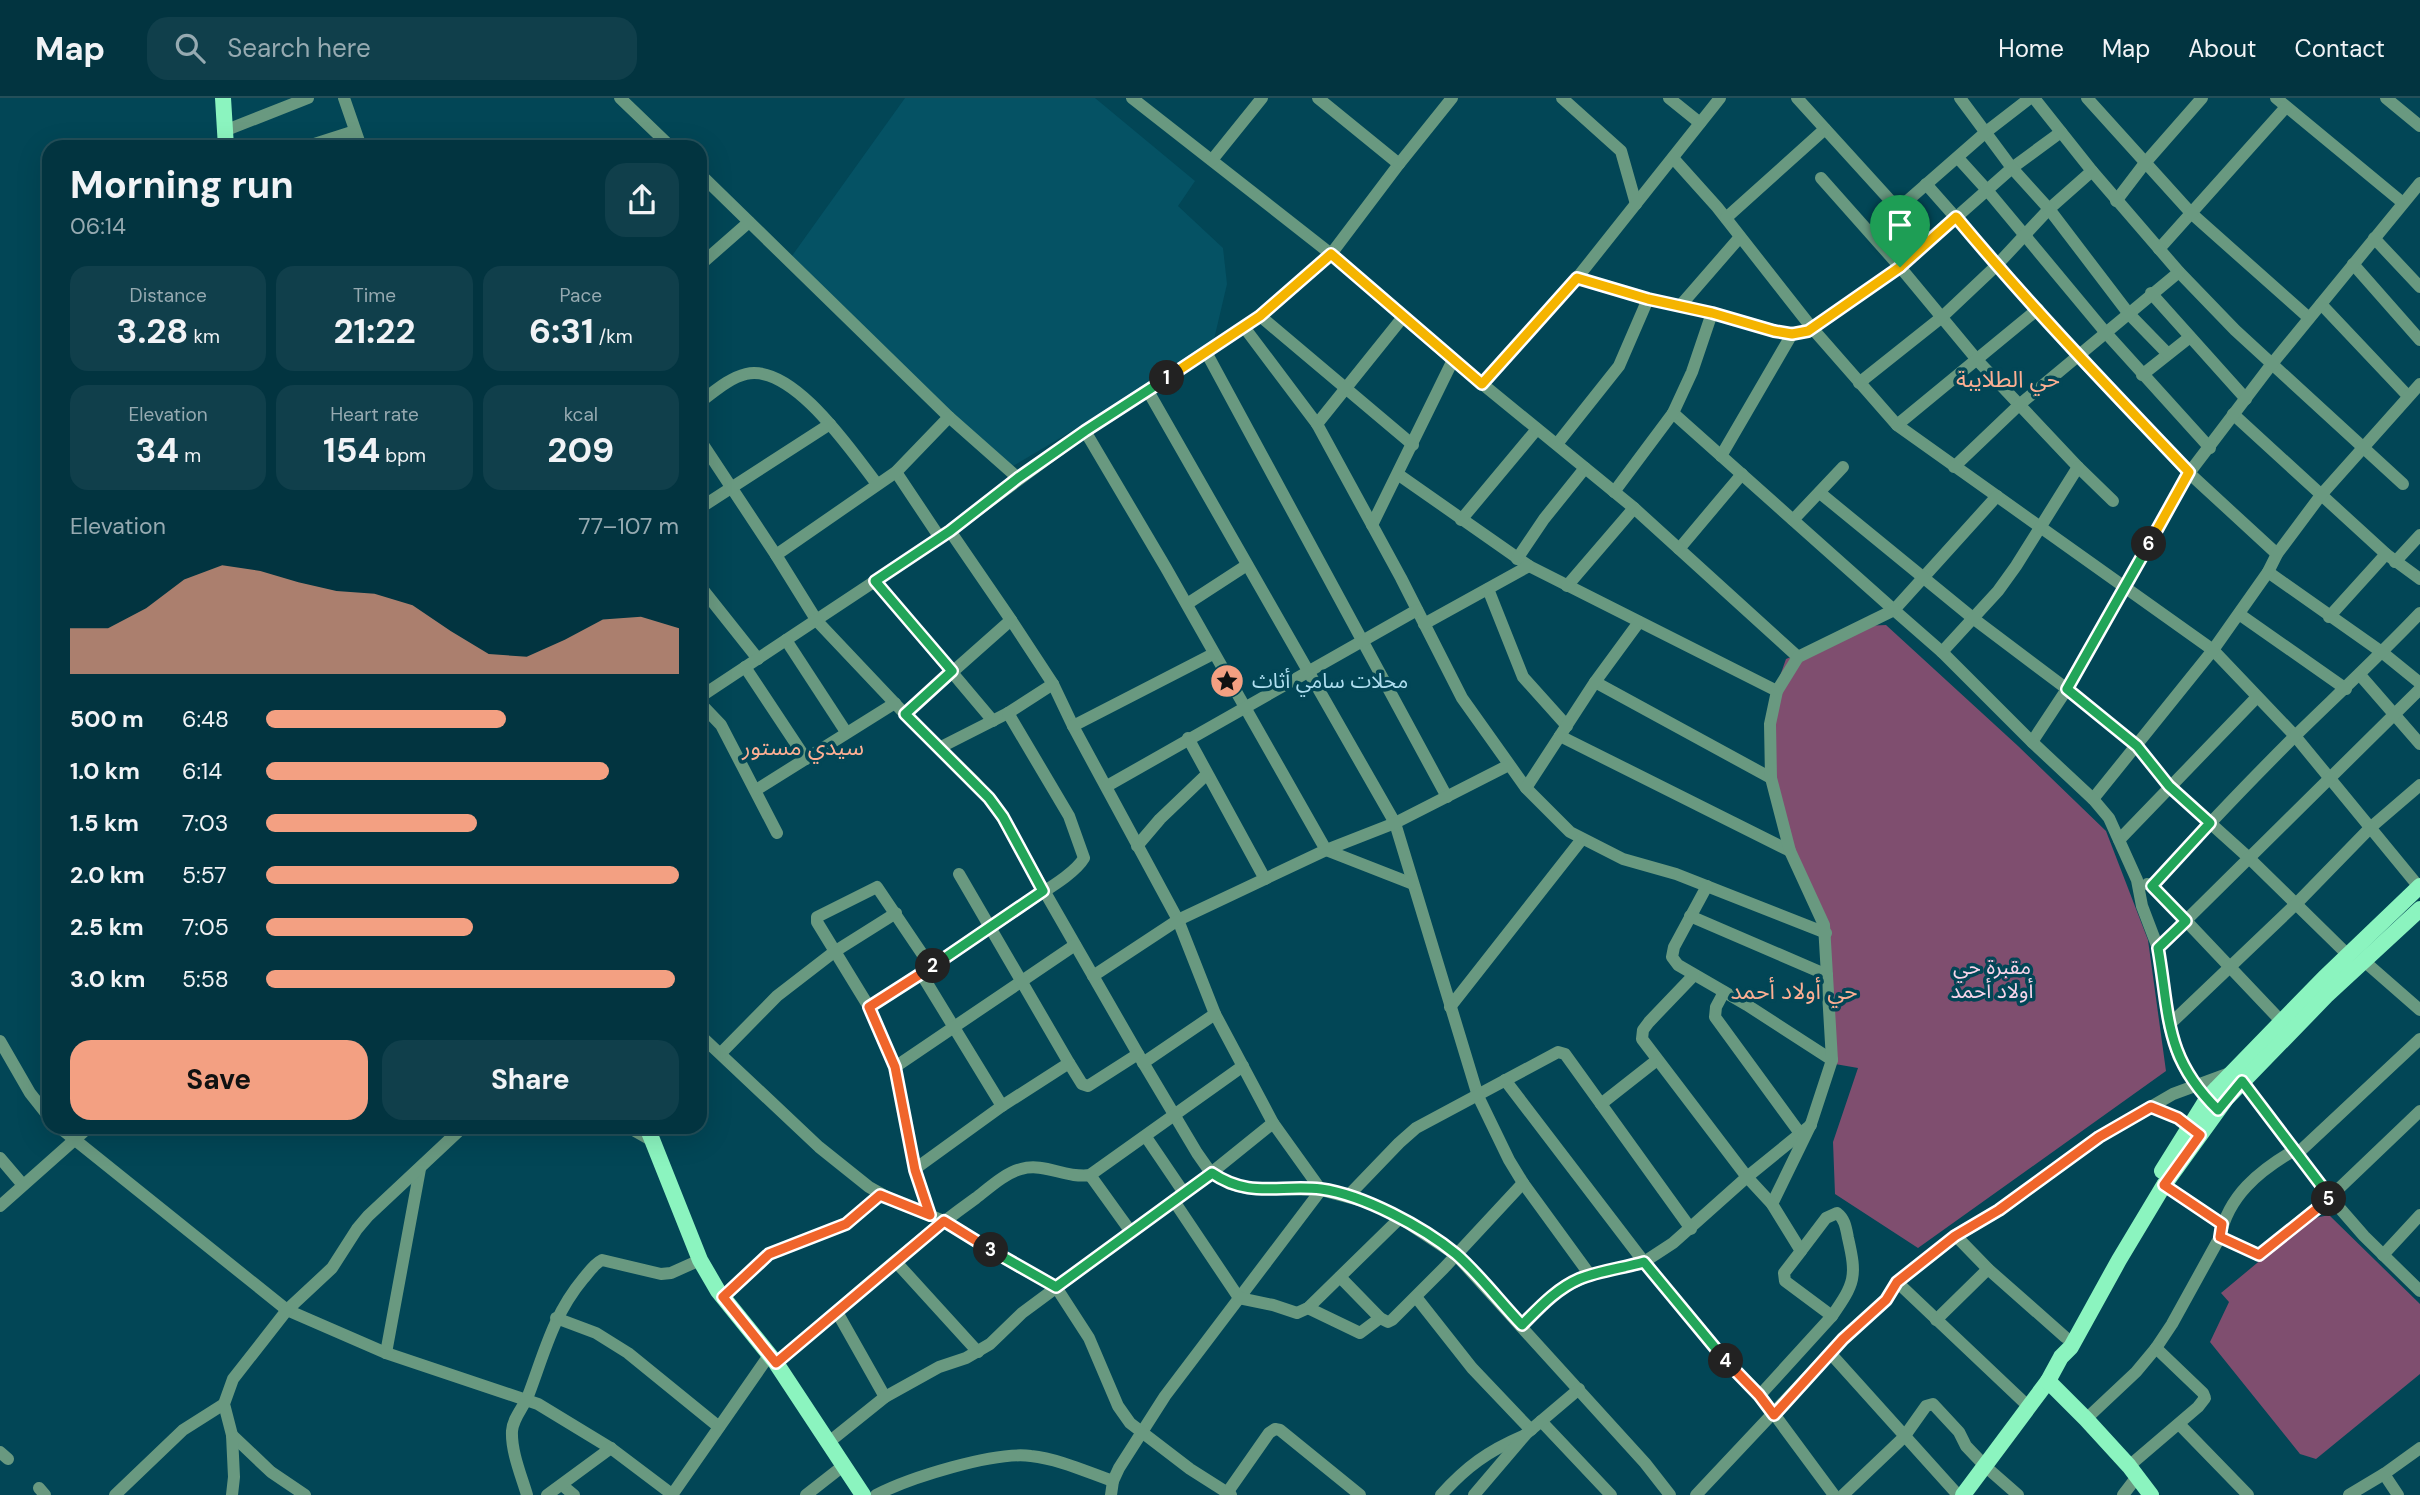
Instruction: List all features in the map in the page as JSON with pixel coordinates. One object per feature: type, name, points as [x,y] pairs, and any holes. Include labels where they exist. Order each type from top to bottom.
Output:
[{"type":"main road","points":[[223,98],[225,139]]},
{"type":"main road","points":[[2061,1357],[2062,1343],[2114,1247],[2213,1105],[2281,1021],[2420,887]]},
{"type":"main road","points":[[2236,1077],[2420,909]]},
{"type":"main road","points":[[1960,1495],[1986,1467],[2048,1381],[2061,1357],[2071,1347],[2195,1130]]},
{"type":"main road","points":[[649,1134],[700,1260],[723,1297],[773,1358],[863,1495]]},
{"type":"main road","points":[[2048,1381],[2086,1419],[2151,1495]]},
{"type":"street","points":[[225,139],[308,98]]},
{"type":"street","points":[[344,98],[358,140]]},
{"type":"street","points":[[620,98],[664,140]]},
{"type":"street","points":[[1132,98],[1331,254],[1453,360],[1634,508],[1798,657]]},
{"type":"street","points":[[1212,160],[1262,98]]},
{"type":"street","points":[[1318,98],[1399,163]]},
{"type":"street","points":[[707,692],[945,535],[1018,478],[1085,431],[1260,316],[1331,254],[1451,98]]},
{"type":"street","points":[[1562,98],[1622,150],[1636,204]]},
{"type":"street","points":[[1669,98],[1700,124]]},
{"type":"street","points":[[1482,384],[1577,278],[1720,98]]},
{"type":"street","points":[[1797,98],[1898,209],[1930,240]]},
{"type":"street","points":[[1960,98],[2012,168],[2049,209],[2129,314],[2168,354]]},
{"type":"street","points":[[1898,209],[1986,132],[2032,98],[2116,201],[2179,272],[2271,365],[2403,484]]},
{"type":"street","points":[[2087,98],[2191,213],[2309,318]]},
{"type":"street","points":[[2116,201],[2202,98]]},
{"type":"street","points":[[2386,98],[2420,126]]},
{"type":"street","points":[[2159,249],[2281,103],[2403,204]]},
{"type":"street","points":[[1726,218],[1825,129]]},
{"type":"street","points":[[327,140],[355,131]]},
{"type":"street","points":[[1577,278],[1648,299],[1792,334],[1812,328],[1900,267],[2012,168],[2062,132]]},
{"type":"street","points":[[1672,158],[1726,218],[1812,328],[1897,425],[2213,650],[2295,736],[2420,887]]},
{"type":"street","points":[[1958,158],[2142,375],[2210,448]]},
{"type":"street","points":[[1859,383],[1942,317],[1996,266],[2049,209],[2092,171]]},
{"type":"street","points":[[1821,178],[1978,361],[2113,501]]},
{"type":"street","points":[[707,183],[949,417],[1018,478]]},
{"type":"street","points":[[2032,742],[2067,689],[2189,472],[2271,365],[2420,183]]},
{"type":"street","points":[[1926,184],[2078,356],[2189,472],[2277,554]]},
{"type":"street","points":[[707,259],[749,222]]},
{"type":"street","points":[[1680,306],[1741,237]]},
{"type":"street","points":[[2374,238],[2420,286]]},
{"type":"street","points":[[2353,264],[2420,340]]},
{"type":"street","points":[[1954,467],[2019,405],[2179,272]]},
{"type":"street","points":[[2151,293],[2246,399]]},
{"type":"street","points":[[1557,444],[1619,366],[1648,299]]},
{"type":"street","points":[[2321,304],[2408,396]]},
{"type":"street","points":[[1897,425],[2038,309]]},
{"type":"street","points":[[1614,492],[1673,414],[1692,372],[1712,313]]},
{"type":"street","points":[[1260,316],[1413,445]]},
{"type":"street","points":[[1317,424],[1403,317]]},
{"type":"street","points":[[1244,327],[1317,424],[1466,704],[1526,788],[1570,832],[1623,859],[1676,874],[1826,933]]},
{"type":"street","points":[[1721,456],[1792,334]]},
{"type":"street","points":[[2142,375],[2190,337]]},
{"type":"street","points":[[1206,352],[1447,797]]},
{"type":"street","points":[[1372,525],[1399,475],[1453,360]]},
{"type":"street","points":[[707,397],[728,382],[746,374],[763,373],[777,380],[808,401],[877,484]]},
{"type":"street","points":[[2093,799],[2213,650],[2268,572],[2277,554],[2321,495],[2420,384]]},
{"type":"street","points":[[1148,391],[1395,823],[1478,1096],[1523,1183],[1590,1275]]},
{"type":"street","points":[[1673,414],[1942,652],[2093,799],[2109,818],[2137,880],[2142,906],[2158,948],[2169,1025],[2178,1056],[2195,1085],[2213,1105]]},
{"type":"street","points":[[2233,414],[2391,558],[2420,579]]},
{"type":"street","points":[[776,555],[896,472],[949,417]]},
{"type":"street","points":[[707,504],[830,425]]},
{"type":"street","points":[[1461,520],[1537,429]]},
{"type":"street","points":[[1085,431],[1187,604],[1326,850],[1413,884]]},
{"type":"street","points":[[707,450],[817,621],[905,714],[975,782],[996,807],[1141,1058],[1212,1173],[1230,1184],[1254,1190],[1321,1189],[1348,1196],[1400,1218],[1456,1255],[1522,1325],[1645,1463],[1670,1495]]},
{"type":"street","points":[[1793,520],[1843,467]]},
{"type":"street","points":[[1942,652],[1974,619],[2016,566],[2078,467]]},
{"type":"street","points":[[1517,559],[1544,519],[1585,468]]},
{"type":"street","points":[[896,472],[1010,620],[1052,684],[1178,920],[1215,1014],[1242,1066],[1273,1124],[1321,1189]]},
{"type":"street","points":[[1679,549],[1742,474]]},
{"type":"street","points":[[1399,475],[1529,566],[1777,691]]},
{"type":"street","points":[[1820,493],[1974,619],[2137,746],[2169,786],[2249,858],[2348,955]]},
{"type":"street","points":[[1772,1203],[1811,1124],[1832,1060],[1826,933],[1821,914],[1790,852],[1771,778],[1770,724],[1777,691],[1798,657],[1894,610],[1997,496]]},
{"type":"street","points":[[1567,586],[1634,508]]},
{"type":"street","points":[[2329,617],[2391,558],[2420,535]]},
{"type":"street","points":[[1187,604],[1247,565]]},
{"type":"street","points":[[1424,624],[1529,566]]},
{"type":"street","points":[[2268,572],[2383,653],[2420,683]]},
{"type":"street","points":[[875,581],[993,721]]},
{"type":"street","points":[[1488,589],[1523,677],[1563,731],[1790,852]]},
{"type":"street","points":[[707,595],[758,659]]},
{"type":"street","points":[[1107,786],[1417,610]]},
{"type":"street","points":[[2152,886],[2295,736],[2383,653],[2420,613]]},
{"type":"street","points":[[2239,614],[2346,689]]},
{"type":"street","points":[[905,714],[1010,620]]},
{"type":"street","points":[[1526,788],[1594,682],[1639,622]]},
{"type":"street","points":[[786,640],[846,733]]},
{"type":"street","points":[[1073,726],[1213,654]]},
{"type":"street","points":[[745,667],[806,759]]},
{"type":"street","points":[[2360,675],[2420,744]]},
{"type":"street","points":[[1594,682],[1771,778]]},
{"type":"street","points":[[939,748],[1008,713],[1052,684]]},
{"type":"street","points":[[2158,948],[2420,689]]},
{"type":"street","points":[[2119,840],[2257,697]]},
{"type":"street","points":[[757,790],[895,703]]},
{"type":"street","points":[[707,710],[721,725],[777,833]]},
{"type":"street","points":[[869,1007],[990,928],[1080,864],[1084,858],[1069,816],[1008,713]]},
{"type":"street","points":[[1188,738],[1265,878]]},
{"type":"street","points":[[1093,976],[1178,920],[1326,850],[1395,823],[1509,765]]},
{"type":"street","points":[[1137,846],[1169,809],[1206,775]]},
{"type":"street","points":[[2169,1025],[2296,904],[2370,828],[2420,785]]},
{"type":"street","points":[[1450,1007],[1582,839]]},
{"type":"street","points":[[959,874],[1082,1084],[1088,1086],[1215,1014]]},
{"type":"street","points":[[2137,880],[2152,886],[2281,1021]]},
{"type":"street","points":[[1707,886],[1674,947],[1672,957],[1678,965],[1832,1060]]},
{"type":"street","points":[[930,1215],[915,1170],[895,1067],[869,1007],[817,922],[818,916],[876,887],[880,889],[896,913],[954,1027],[1002,1106]]},
{"type":"street","points":[[721,1052],[777,996],[834,952],[896,913]]},
{"type":"street","points":[[1690,916],[1827,975]]},
{"type":"street","points":[[895,1067],[1075,945]]},
{"type":"street","points":[[2364,961],[2420,1010]]},
{"type":"street","points":[[1694,975],[1641,1035],[1645,1044],[1747,1177],[1772,1203],[1801,1251]]},
{"type":"street","points":[[1724,992],[1716,1007],[1716,1017],[1800,1132]]},
{"type":"street","points":[[2086,1419],[2136,1372],[2156,1348],[2172,1324],[2221,1231],[2232,1203],[2270,1165],[2295,1152],[2420,1039]]},
{"type":"street","points":[[0,1041],[30,1093],[42,1108]]},
{"type":"street","points":[[707,1041],[819,1147],[880,1195],[944,1221],[1056,1287],[1089,1338],[1118,1406],[1142,1435],[1229,1494],[1269,1433],[1275,1429],[1288,1436],[1360,1495]]},
{"type":"street","points":[[1348,1196],[1416,1128],[1554,1052],[1562,1052],[1691,1229]]},
{"type":"street","points":[[1601,1104],[1657,1060]]},
{"type":"street","points":[[915,1170],[1002,1106],[1069,1063]]},
{"type":"street","points":[[68,1134],[287,1310],[386,1353],[552,1411],[611,1448],[672,1495],[719,1427],[773,1358],[837,1312],[944,1221],[1021,1168],[1045,1168],[1080,1176],[1090,1175],[1242,1066]]},
{"type":"street","points":[[1696,1495],[1853,1330],[1886,1300],[1897,1282],[1955,1236],[1999,1210],[2099,1137],[2195,1085],[2236,1077],[2330,1197],[2420,1291]]},
{"type":"street","points":[[1505,1080],[1644,1262],[1724,1359],[1759,1395],[1834,1495]]},
{"type":"street","points":[[2151,1107],[2166,1112],[2195,1130]]},
{"type":"street","points":[[2164,1185],[2221,1231],[2259,1255],[2330,1197],[2419,1114]]},
{"type":"street","points":[[829,1442],[885,1397],[939,1367],[978,1352],[1056,1287],[1212,1173],[1273,1124]]},
{"type":"street","points":[[1522,1325],[1552,1296],[1568,1285],[1590,1275],[1644,1262],[1691,1229],[1747,1177],[1811,1124]]},
{"type":"street","points":[[0,1206],[81,1134]]},
{"type":"street","points":[[232,1495],[232,1435],[225,1404],[229,1386],[239,1368],[287,1310],[332,1269],[356,1229],[368,1216],[456,1134]]},
{"type":"street","points":[[1146,1136],[1239,1298],[1273,1305],[1294,1313],[1300,1312],[1308,1308],[1400,1218]]},
{"type":"street","points":[[0,1158],[23,1185]]},
{"type":"street","points":[[386,1353],[420,1169]]},
{"type":"street","points":[[1090,1175],[1131,1232]]},
{"type":"street","points":[[1340,1277],[1380,1318],[1388,1322],[1392,1320],[1523,1183]]},
{"type":"street","points":[[1111,1495],[1119,1468],[1165,1396],[1321,1189]]},
{"type":"street","points":[[723,1297],[769,1254],[846,1224],[880,1195]]},
{"type":"street","points":[[1759,1395],[1832,1316],[1849,1292],[1854,1277],[1853,1258],[1843,1217],[1837,1213],[1826,1218],[1784,1273],[1785,1281],[1832,1316]]},
{"type":"street","points":[[2383,1255],[2420,1214]]},
{"type":"street","points":[[1955,1236],[2065,1337]]},
{"type":"street","points":[[527,1495],[512,1433],[514,1421],[526,1400],[556,1318],[569,1296],[602,1259],[661,1275],[700,1260]]},
{"type":"street","points":[[896,1262],[978,1352]]},
{"type":"street","points":[[1936,1320],[1988,1269]]},
{"type":"street","points":[[1897,1282],[2029,1408]]},
{"type":"street","points":[[1416,1297],[1472,1368],[1528,1432]]},
{"type":"street","points":[[1308,1308],[1360,1333],[1380,1318]]},
{"type":"street","points":[[837,1312],[885,1397]]},
{"type":"street","points":[[556,1318],[596,1333],[628,1353],[719,1427]]},
{"type":"street","points":[[2123,1495],[2132,1472],[2198,1407],[2205,1396],[2156,1348]]},
{"type":"street","points":[[1831,1354],[1904,1437],[1960,1495]]},
{"type":"street","points":[[1474,1495],[1528,1432],[1579,1390]]},
{"type":"street","points":[[123,1492],[183,1430],[225,1404]]},
{"type":"street","points":[[1843,1495],[1904,1437],[1926,1406],[1933,1404],[1959,1432],[1966,1446],[2018,1495]]},
{"type":"street","points":[[1541,1421],[1611,1495]]},
{"type":"street","points":[[2179,1424],[2248,1495]]},
{"type":"street","points":[[1441,1495],[1465,1470],[1490,1451],[1528,1432]]},
{"type":"street","points":[[232,1435],[285,1488],[305,1495]]},
{"type":"street","points":[[547,1495],[611,1448]]},
{"type":"street","points":[[2349,1495],[2420,1448]]},
{"type":"street","points":[[876,1495],[913,1478],[995,1458],[1026,1455],[1113,1481]]},
{"type":"street","points":[[806,1495],[843,1466]]},
{"type":"street","points":[[2384,1474],[2398,1495]]},
{"type":"street","points":[[562,1485],[574,1495]]},
{"type":"shaded area","points":[[905,98],[1095,98],[1195,181],[1178,206],[1223,248],[1227,284],[1212,348],[1008,469],[789,260]]},
{"type":"green space","name":"مقبرة حي أولاد أحمد","points":[[1886,625],[2106,831],[2148,940],[2166,1071],[1918,1248],[1835,1194],[1833,1142],[1858,1068],[1835,1064],[1828,924],[1792,850],[1769,775],[1766,716],[1786,659],[1864,626]]},
{"type":"green space","points":[[2329,1215],[2420,1304],[2420,1374],[2316,1459],[2300,1454],[2210,1342],[2229,1302],[2221,1293],[2310,1219]]},
{"type":"place","name":"محلات سامي أثاث","points":[[1227,681]]},
{"type":"district","name":"حي الطلايبة","points":[[2008,379]]},
{"type":"district","name":"سيدي مستور","points":[[803,747]]},
{"type":"district","name":"حي أولاد أحمد","points":[[1794,991]]},
{"type":"route","points":[[1956,217],[1996,266],[2078,356],[2189,472],[2067,689],[2137,746],[2169,786],[2210,823],[2152,886],[2186,921],[2158,948],[2169,1025],[2178,1056],[2195,1085],[2218,1110],[2242,1081],[2330,1197],[2259,1255],[2220,1237],[2222,1224],[2164,1185],[2200,1135],[2178,1118],[2151,1107],[2099,1137],[1999,1210],[1955,1236],[1897,1282],[1886,1300],[1843,1339],[1774,1415],[1644,1262],[1579,1279],[1552,1296],[1522,1325],[1456,1255],[1400,1218],[1370,1203],[1321,1189],[1254,1190],[1238,1187],[1212,1173],[1056,1287],[944,1221],[776,1363],[723,1297],[769,1254],[846,1224],[880,1195],[930,1215],[915,1170],[895,1067],[869,1007],[922,975],[1043,891],[1003,817],[989,798],[905,714],[952,671],[875,581],[950,531],[1018,478],[1085,431],[1260,316],[1331,254],[1482,384],[1577,278],[1648,299],[1792,334],[1808,331],[1900,267],[1956,217]]}]
